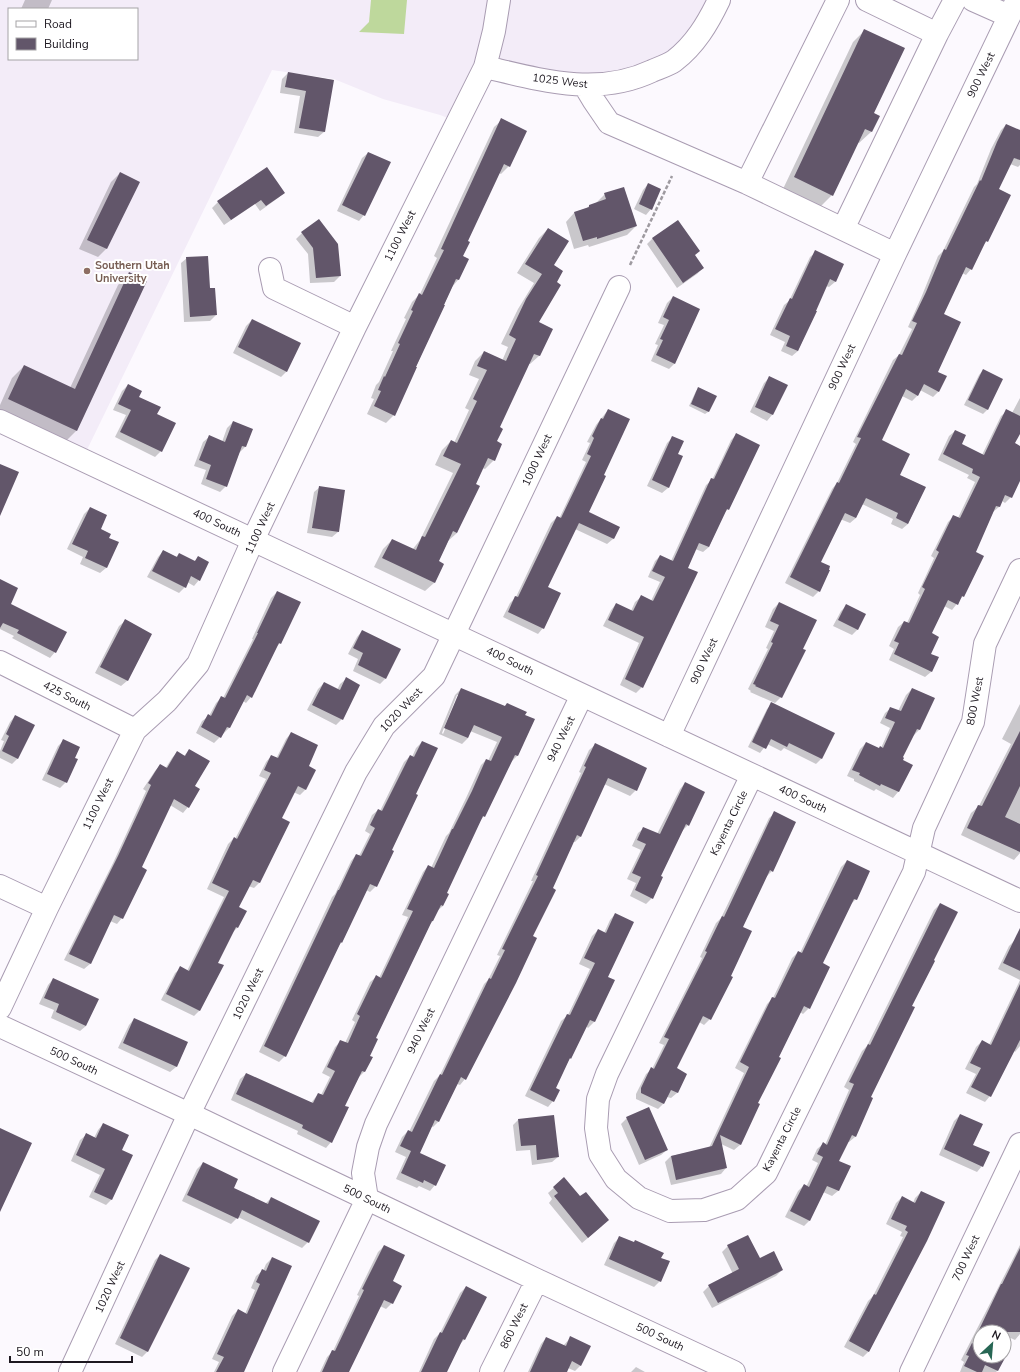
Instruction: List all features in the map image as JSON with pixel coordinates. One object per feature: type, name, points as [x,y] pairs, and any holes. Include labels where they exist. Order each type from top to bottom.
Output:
[{"type":"street","name":"1100 West","points":[[0,1008],[46,908],[135,730],[167,701],[198,664],[253,540],[355,327],[485,67],[494,31],[499,0]]},
{"type":"street","name":"1025 West","points":[[485,67],[552,82],[585,86],[610,84],[638,78],[673,61],[695,41],[719,0]]},
{"type":"street","points":[[747,183],[838,0]]},
{"type":"street","points":[[867,0],[937,34]]},
{"type":"street","points":[[843,228],[954,0]]},
{"type":"street","points":[[972,0],[1013,8]]},
{"type":"street","name":"900 West","points":[[669,736],[895,254],[1013,8]]},
{"type":"street","points":[[585,86],[609,123],[747,183],[895,254]]},
{"type":"street","points":[[270,269],[274,288],[355,327]]},
{"type":"street","name":"1000 West","points":[[455,634],[619,287]]},
{"type":"street","name":"400 South","points":[[0,421],[1020,901]]},
{"type":"street","name":"800 West","points":[[919,853],[924,828],[973,722],[985,644],[1020,570]]},
{"type":"street","name":"1020 West","points":[[70,1372],[189,1114],[356,772],[384,726],[434,676],[455,634]]},
{"type":"street","name":"425 South","points":[[0,662],[135,730]]},
{"type":"street","name":"940 West","points":[[367,1199],[363,1173],[368,1147],[376,1124],[582,695]]},
{"type":"street","name":"Kayenta Circle","points":[[752,775],[607,1074],[598,1099],[596,1128],[600,1154],[616,1179],[639,1198],[670,1211],[704,1210],[737,1200],[766,1173],[914,872],[919,853]]},
{"type":"street","points":[[0,886],[46,908]]},
{"type":"street","name":"500 South","points":[[0,1026],[189,1114],[537,1280],[702,1365],[734,1372]]},
{"type":"street","name":"700 West","points":[[911,1372],[1020,1144]]},
{"type":"street","points":[[284,1372],[367,1199]]},
{"type":"street","name":"860 West","points":[[491,1372],[537,1280]]},
{"type":"path","points":[[630,265],[672,176]]},
{"type":"shaded area","name":"Southern Utah University","points":[[0,0],[719,0],[712,14],[638,78],[485,67],[458,122],[440,115],[383,99],[334,79],[272,70],[82,460],[0,421]]},
{"type":"green space","points":[[371,0],[407,0],[404,34],[359,32],[369,22]]},
{"type":"building","points":[[864,29],[905,48],[874,113],[880,116],[872,132],[865,129],[833,196],[794,177]]},
{"type":"building","points":[[288,72],[334,80],[325,132],[299,128],[306,91],[285,87]]},
{"type":"building","points":[[501,118],[527,131],[510,167],[504,164],[468,241],[470,242],[463,256],[469,259],[459,280],[456,279],[395,416],[374,406],[381,391],[378,390],[400,344],[398,343],[413,311],[411,310],[419,293],[422,295],[444,250],[441,249]]},
{"type":"building","points":[[1006,124],[1020,130],[1020,160],[1014,158],[999,189],[1011,195],[988,242],[986,241],[972,270],[966,267],[944,314],[961,322],[938,372],[947,376],[939,392],[924,384],[918,396],[906,389],[882,440],[910,454],[900,475],[926,487],[908,524],[896,518],[898,513],[866,498],[856,518],[845,513],[821,562],[830,566],[830,570],[820,592],[790,577],[837,482],[839,483],[861,438],[857,437],[899,354],[902,355],[917,323],[912,321],[944,249],[946,250],[980,180],[981,181]]},
{"type":"building","points":[[368,152],[391,162],[365,216],[342,205]]},
{"type":"building","points":[[267,167],[285,193],[266,206],[261,200],[231,220],[217,201]]},
{"type":"building","points":[[120,172],[140,182],[107,249],[87,240]]},
{"type":"building","points":[[648,183],[661,189],[652,210],[639,204]]},
{"type":"building","points":[[624,187],[637,226],[597,239],[597,237],[583,241],[574,212],[606,199],[604,193]]},
{"type":"building","points":[[319,219],[338,244],[341,276],[316,278],[313,248],[301,232]]},
{"type":"building","points":[[678,220],[700,251],[695,255],[704,268],[683,283],[652,238]]},
{"type":"building","points":[[548,228],[569,241],[554,265],[563,271],[557,282],[561,285],[539,322],[553,329],[540,356],[534,354],[500,427],[503,429],[497,441],[502,444],[495,461],[488,458],[476,484],[480,486],[457,533],[453,531],[439,561],[444,564],[435,583],[382,558],[392,539],[416,550],[422,536],[425,537],[461,464],[443,456],[451,440],[457,443],[477,401],[473,399],[487,370],[477,366],[484,351],[506,361],[516,339],[509,335],[526,299],[542,274],[525,264]]},
{"type":"building","points":[[815,250],[844,264],[836,282],[830,279],[798,351],[786,346],[790,336],[775,329],[790,298],[792,299]]},
{"type":"building","points":[[208,256],[210,288],[215,288],[217,315],[190,317],[186,257]]},
{"type":"building","points":[[129,272],[147,281],[77,431],[8,399],[24,365],[75,389]]},
{"type":"building","points":[[673,296],[700,309],[675,364],[656,355],[663,340],[660,339],[669,320],[663,317]]},
{"type":"building","points":[[252,319],[301,343],[287,372],[238,347]]},
{"type":"building","points":[[983,369],[1003,379],[988,410],[968,400]]},
{"type":"building","points":[[769,376],[788,385],[773,415],[755,407]]},
{"type":"building","points":[[128,384],[142,391],[139,397],[161,407],[157,414],[176,423],[162,452],[120,432],[131,410],[118,404]]},
{"type":"building","points":[[698,387],[717,396],[709,412],[691,404]]},
{"type":"building","points":[[608,409],[630,419],[604,475],[606,476],[589,512],[620,527],[614,539],[579,523],[548,587],[561,593],[544,629],[508,612],[515,596],[518,597],[557,516],[561,518],[591,456],[587,454],[594,438],[592,436],[601,418],[603,419]]},
{"type":"building","points":[[1006,409],[1020,416],[1020,434],[1015,443],[1020,446],[1020,481],[1012,498],[1005,495],[1000,507],[996,506],[976,552],[984,556],[964,597],[962,596],[958,605],[948,600],[932,633],[939,637],[931,654],[939,657],[932,672],[894,654],[899,643],[894,641],[904,621],[909,623],[925,589],[922,587],[939,552],[936,550],[953,515],[960,518],[980,477],[972,473],[973,469],[943,454],[955,430],[966,435],[962,444],[984,455]]},
{"type":"building","points":[[233,421],[253,429],[246,447],[242,446],[227,487],[206,479],[211,465],[199,460],[209,435],[225,442]]},
{"type":"building","points":[[736,433],[760,445],[729,510],[727,509],[709,547],[699,543],[688,568],[698,572],[643,688],[625,679],[644,637],[608,620],[616,603],[633,611],[641,595],[653,601],[665,577],[652,571],[660,555],[673,561],[711,478],[714,479]]},
{"type":"building","points":[[672,436],[684,441],[678,454],[683,456],[669,488],[652,480]]},
{"type":"building","points":[[0,464],[19,472],[0,516]]},
{"type":"building","points":[[319,486],[345,490],[339,532],[312,528]]},
{"type":"building","points":[[90,507],[107,515],[101,529],[111,534],[109,538],[119,542],[107,568],[85,558],[88,551],[72,544]]},
{"type":"building","points":[[163,550],[177,557],[179,553],[195,561],[198,556],[209,562],[200,581],[191,576],[186,588],[152,571]]},
{"type":"building","points":[[0,579],[18,588],[11,604],[67,632],[56,653],[17,633],[19,630],[3,623],[0,628]]},
{"type":"building","points":[[277,591],[301,602],[281,644],[279,643],[252,698],[247,695],[230,728],[227,727],[221,738],[201,727],[208,714],[211,716],[221,696],[225,698],[258,633]]},
{"type":"building","points":[[779,602],[817,620],[803,649],[806,650],[782,698],[753,684],[773,643],[771,642],[779,625],[770,621]]},
{"type":"building","points":[[846,604],[866,614],[858,630],[838,620]]},
{"type":"building","points":[[125,619],[152,634],[128,681],[100,667]]},
{"type":"building","points":[[362,630],[401,649],[386,679],[358,665],[363,653],[353,648]]},
{"type":"building","points":[[346,677],[360,685],[343,720],[312,705],[324,682],[340,690]]},
{"type":"building","points":[[461,688],[505,706],[507,703],[527,712],[525,715],[535,719],[518,756],[515,755],[485,817],[483,816],[447,893],[449,894],[443,906],[441,905],[432,921],[376,1038],[378,1039],[370,1056],[373,1057],[365,1072],[362,1071],[345,1106],[349,1107],[332,1143],[302,1128],[303,1125],[236,1094],[246,1073],[313,1103],[318,1093],[323,1095],[335,1071],[327,1067],[340,1040],[348,1043],[360,1016],[357,1014],[376,975],[381,978],[413,911],[407,909],[428,865],[434,868],[486,759],[491,761],[502,737],[474,725],[468,738],[444,728]]},
{"type":"building","points":[[912,688],[935,698],[920,730],[917,729],[903,757],[903,760],[913,765],[899,792],[881,784],[880,786],[859,775],[860,773],[852,770],[866,742],[879,748],[880,746],[883,748],[895,722],[885,718],[890,707],[901,711]]},
{"type":"building","points":[[771,702],[835,733],[822,759],[789,743],[787,747],[771,739],[766,749],[752,742]]},
{"type":"building","points":[[15,715],[35,725],[18,759],[2,751],[9,736],[6,734]]},
{"type":"building","points":[[1020,731],[1020,786],[1005,817],[1020,824],[1020,852],[967,828],[978,805],[982,806]]},
{"type":"building","points":[[291,732],[318,745],[309,766],[316,770],[306,790],[298,786],[282,818],[290,822],[260,883],[253,880],[239,907],[247,911],[238,928],[236,927],[218,963],[224,965],[200,1011],[166,994],[180,966],[189,971],[229,891],[212,883],[234,837],[237,839],[271,773],[264,770],[271,755],[278,758]]},
{"type":"building","points":[[63,739],[80,747],[75,758],[78,759],[67,783],[47,774]]},
{"type":"building","points":[[422,741],[438,748],[392,850],[394,851],[377,887],[370,884],[286,1057],[264,1046],[356,854],[361,856],[375,828],[370,825],[378,809],[382,811],[410,755],[414,757]]},
{"type":"building","points":[[595,743],[647,768],[637,791],[608,778],[581,837],[577,835],[553,888],[556,890],[533,936],[537,938],[516,983],[466,1080],[461,1077],[439,1122],[435,1120],[420,1153],[446,1165],[436,1186],[424,1180],[423,1183],[401,1173],[411,1151],[400,1146],[408,1130],[412,1132],[440,1074],[442,1075],[489,978],[491,979],[505,950],[502,949],[538,876],[536,875],[586,767],[584,766]]},
{"type":"building","points":[[189,749],[210,761],[195,786],[200,789],[189,808],[174,799],[142,867],[147,870],[123,919],[114,915],[91,964],[69,954],[118,856],[151,785],[148,783],[160,764],[167,768],[177,751],[185,756]]},
{"type":"building","points":[[685,782],[705,792],[689,826],[686,824],[661,876],[663,877],[653,899],[635,890],[641,877],[632,873],[646,844],[637,840],[643,827],[660,834]]},
{"type":"building","points":[[774,811],[796,822],[773,872],[770,870],[743,927],[752,931],[731,976],[733,977],[711,1020],[703,1016],[677,1068],[687,1074],[678,1093],[671,1090],[664,1104],[641,1093],[641,1088],[651,1067],[654,1069],[669,1039],[664,1037],[707,952],[705,951],[722,916],[724,917]]},
{"type":"building","points":[[847,860],[870,871],[857,900],[854,899],[823,963],[830,967],[810,1009],[804,1006],[779,1057],[781,1058],[758,1103],[760,1104],[741,1145],[720,1135],[727,1168],[676,1180],[671,1156],[712,1146],[749,1067],[740,1062],[772,997],[775,998],[798,951],[802,953]]},
{"type":"building","points":[[940,903],[958,912],[912,1006],[915,1007],[871,1097],[873,1098],[856,1137],[852,1135],[839,1161],[851,1166],[839,1191],[827,1186],[810,1221],[790,1211],[804,1184],[809,1187],[823,1157],[817,1154],[823,1142],[827,1145],[854,1084],[849,1082],[868,1044],[870,1045]]},
{"type":"building","points":[[615,913],[634,922],[608,977],[615,980],[595,1022],[590,1020],[571,1059],[570,1058],[556,1088],[560,1090],[554,1102],[530,1090],[567,1014],[570,1015],[595,963],[584,958],[598,929],[606,933]]},
{"type":"building","points":[[1020,928],[1020,971],[1003,963]]},
{"type":"building","points":[[53,978],[99,999],[86,1026],[56,1012],[59,1004],[44,998]]},
{"type":"building","points":[[1020,984],[1020,1040],[991,1097],[971,1087],[981,1068],[970,1063],[982,1040],[991,1045]]},
{"type":"building","points":[[134,1018],[188,1042],[177,1067],[123,1043]]},
{"type":"building","points":[[649,1107],[668,1150],[645,1160],[626,1117]]},
{"type":"building","points":[[960,1114],[983,1124],[973,1145],[990,1152],[983,1167],[944,1149]]},
{"type":"building","points":[[554,1115],[559,1157],[537,1160],[536,1145],[521,1146],[518,1119]]},
{"type":"building","points":[[103,1123],[129,1135],[122,1150],[133,1155],[112,1200],[94,1192],[105,1169],[76,1155],[86,1133],[96,1138]]},
{"type":"building","points":[[0,1128],[32,1143],[0,1212]]},
{"type":"building","points":[[203,1162],[238,1179],[234,1188],[268,1204],[271,1197],[320,1221],[309,1243],[242,1210],[238,1219],[187,1195]]},
{"type":"building","points":[[564,1177],[580,1196],[586,1192],[609,1220],[588,1238],[554,1196],[558,1193],[553,1187]]},
{"type":"building","points":[[921,1191],[945,1202],[927,1241],[869,1352],[849,1341],[874,1294],[876,1295],[908,1232],[905,1230],[907,1226],[891,1219],[902,1196],[915,1203]]},
{"type":"building","points":[[748,1235],[760,1258],[774,1251],[783,1270],[718,1303],[708,1285],[739,1269],[727,1245]]},
{"type":"building","points":[[619,1236],[634,1242],[635,1240],[664,1253],[661,1258],[670,1261],[661,1282],[609,1259]]},
{"type":"building","points":[[384,1245],[405,1255],[393,1281],[402,1286],[393,1304],[384,1300],[349,1372],[322,1372],[332,1350],[335,1351],[364,1290],[362,1289]]},
{"type":"building","points":[[1020,1248],[1020,1332],[1012,1332],[1012,1324],[982,1324]]},
{"type":"building","points":[[160,1254],[190,1268],[148,1352],[120,1338]]},
{"type":"building","points":[[272,1257],[292,1266],[244,1372],[216,1372],[224,1357],[217,1354],[238,1309],[247,1314],[260,1284],[256,1282],[262,1269],[266,1271]]},
{"type":"building","points":[[466,1286],[487,1297],[465,1340],[463,1339],[447,1372],[421,1372],[440,1332],[442,1333]]},
{"type":"building","points":[[570,1336],[591,1346],[581,1366],[572,1361],[567,1372],[530,1372],[546,1337],[566,1346]]},
{"type":"building","points":[[972,1343],[972,1364],[1002,1364],[998,1371],[985,1365],[982,1372],[977,1372],[964,1366],[969,1356],[966,1355]]},
{"type":"place","name":"Southern Utah University","points":[[87,271]]}]
